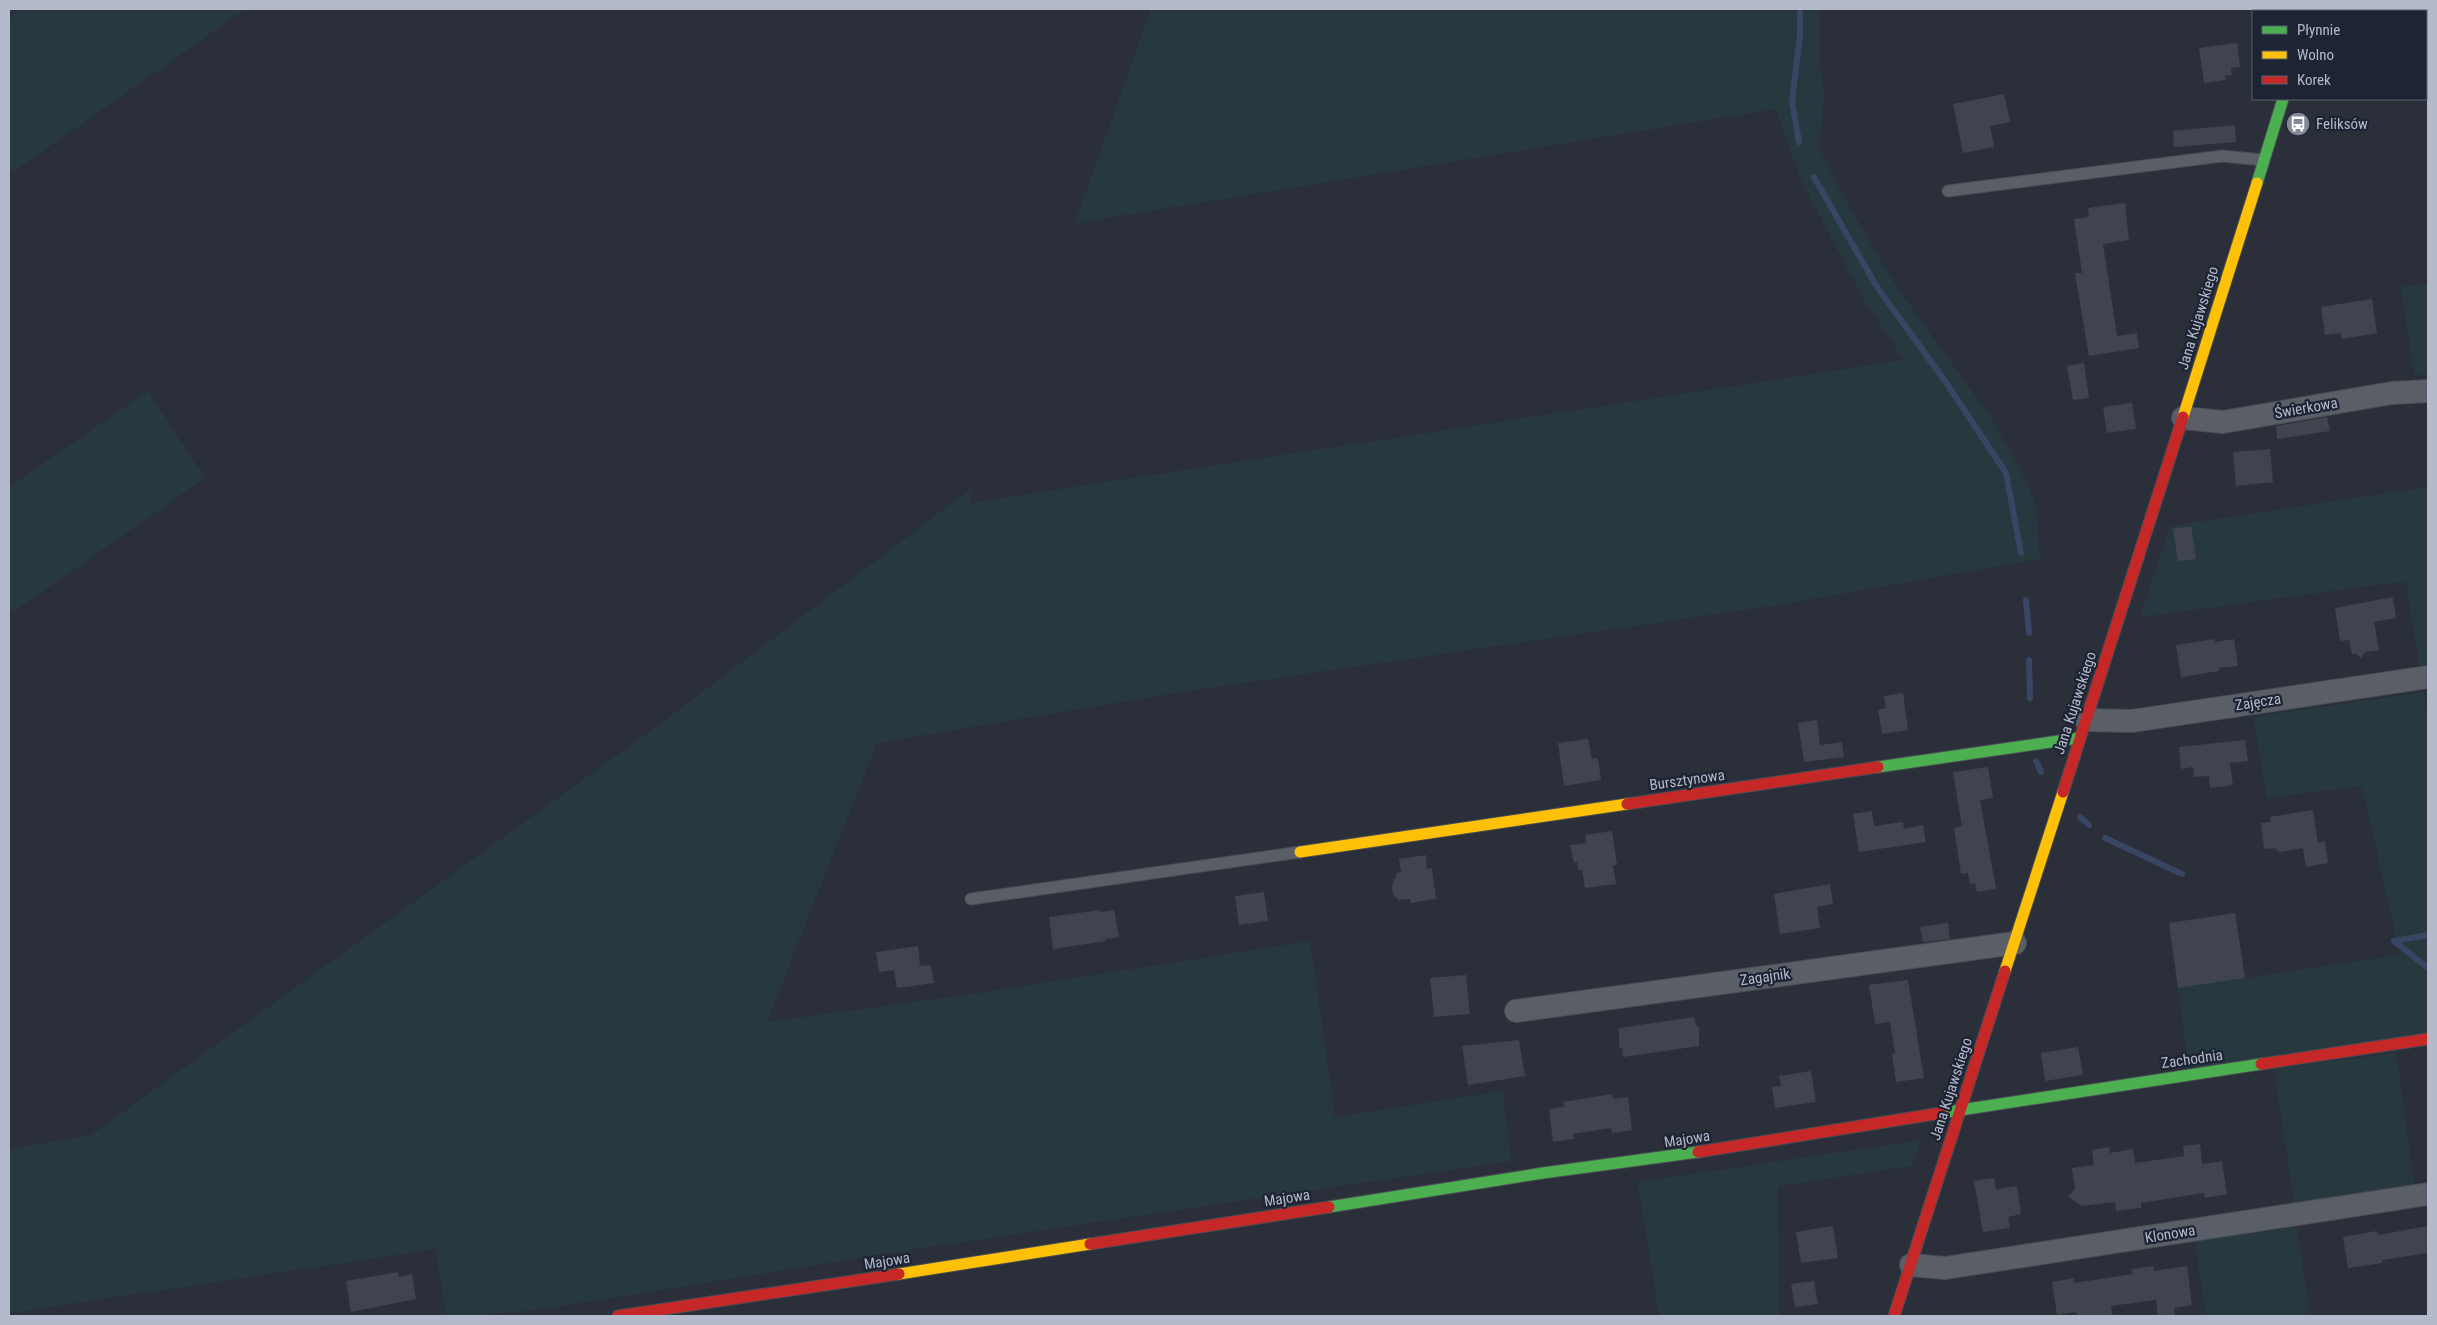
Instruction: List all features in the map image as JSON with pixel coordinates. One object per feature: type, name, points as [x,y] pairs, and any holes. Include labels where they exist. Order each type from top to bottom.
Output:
[{"type":"street","name":"Jana Kujawskiego","points":[[1894,1316],[2183,418],[2283,100]]},
{"type":"street","name":"Świerkowa","points":[[2183,418],[2223,422],[2392,393],[2428,391]]},
{"type":"street","name":"Zajęcza","points":[[2083,729],[2428,677]]},
{"type":"street","name":"Bursztynowa","points":[[1300,852],[2083,729]]},
{"type":"street","name":"Zagajnik","points":[[1516,1011],[2014,943]]},
{"type":"street","name":"Zachodnia","points":[[1960,1111],[2428,1039]]},
{"type":"street","name":"Majowa","points":[[618,1316],[752,1297],[1533,1174],[1674,1156],[1960,1111]]},
{"type":"street","name":"Klonowa","points":[[1911,1265],[1945,1268],[2428,1194]]},
{"type":"lane","points":[[1948,191],[2222,156],[2263,160]]},
{"type":"lane","points":[[971,899],[1300,852]]},
{"type":"shaded area","points":[[22,9],[246,9],[9,175],[9,18]]},
{"type":"shaded area","points":[[1151,9],[1820,9],[1820,66],[1824,97],[1819,149],[1845,199],[1896,286],[1992,419],[2018,465],[2035,501],[2040,559],[1778,605],[1187,691],[877,743],[767,1022],[979,993],[1310,941],[1335,1117],[1503,1091],[1511,1161],[915,1249],[543,1309],[473,1316],[446,1316],[436,1249],[9,1313],[9,1149],[91,1135],[656,727],[972,488],[969,503],[1904,360],[1861,295],[1800,178],[1776,109],[1075,223]]},
{"type":"shaded area","points":[[2428,283],[2428,375],[2414,375],[2401,287]]},
{"type":"shaded area","points":[[148,391],[205,478],[9,615],[9,487]]},
{"type":"shaded area","points":[[2428,487],[2428,665],[2419,666],[2406,581],[2140,617],[2170,526]]},
{"type":"shaded area","points":[[2424,692],[2428,726],[2428,1033],[2189,1071],[2178,988],[2400,955],[2362,786],[2267,798],[2253,717]]},
{"type":"shaded area","points":[[2395,1053],[2398,1063],[2414,1184],[2294,1203],[2274,1068]]},
{"type":"shaded area","points":[[1922,1140],[1912,1166],[1778,1186],[1779,1316],[1659,1316],[1638,1182]]},
{"type":"shaded area","points":[[2297,1227],[2310,1316],[2206,1316],[2195,1241]]},
{"type":"building","points":[[2237,43],[2240,67],[2231,68],[2232,75],[2225,76],[2226,80],[2204,83],[2199,48]]},
{"type":"building","points":[[2004,94],[2010,122],[1990,126],[1994,147],[1963,153],[1953,104]]},
{"type":"building","points":[[2235,125],[2236,142],[2174,147],[2173,131]]},
{"type":"building","points":[[2125,203],[2129,240],[2103,244],[2117,336],[2137,333],[2139,348],[2089,356],[2075,273],[2082,273],[2074,219],[2089,217],[2088,208]]},
{"type":"building","points":[[2372,299],[2377,333],[2342,339],[2341,333],[2325,335],[2321,307]]},
{"type":"building","points":[[2084,363],[2089,398],[2073,400],[2067,366]]},
{"type":"building","points":[[2132,403],[2136,429],[2107,433],[2103,407]]},
{"type":"building","points":[[2327,417],[2330,431],[2277,439],[2276,426]]},
{"type":"building","points":[[2270,449],[2273,482],[2236,486],[2233,452]]},
{"type":"building","points":[[2191,526],[2196,559],[2178,561],[2173,529]]},
{"type":"building","points":[[2393,597],[2396,618],[2374,622],[2379,650],[2365,652],[2361,658],[2356,654],[2352,654],[2349,640],[2340,641],[2335,608]]},
{"type":"building","points":[[2215,639],[2215,642],[2234,639],[2238,666],[2219,668],[2219,671],[2181,677],[2176,645]]},
{"type":"building","points":[[1903,693],[1908,730],[1882,734],[1878,710],[1886,708],[1884,696]]},
{"type":"building","points":[[1817,720],[1820,745],[1842,742],[1844,757],[1804,762],[1798,723]]},
{"type":"building","points":[[1588,739],[1592,759],[1598,758],[1601,780],[1564,786],[1558,743]]},
{"type":"building","points":[[2245,740],[2248,761],[2230,763],[2233,785],[2210,788],[2209,776],[2194,777],[2193,767],[2181,769],[2179,747]]},
{"type":"building","points":[[1988,767],[1993,798],[1980,800],[1996,889],[1977,892],[1975,883],[1970,884],[1968,873],[1961,874],[1954,828],[1962,826],[1953,772]]},
{"type":"building","points":[[2313,810],[2318,843],[2325,841],[2328,863],[2306,867],[2303,848],[2279,852],[2275,848],[2264,849],[2261,823],[2271,822],[2270,817]]},
{"type":"building","points":[[1872,811],[1874,826],[1903,822],[1904,829],[1923,825],[1926,842],[1859,852],[1853,814]]},
{"type":"building","points":[[1612,831],[1617,865],[1613,865],[1616,884],[1585,888],[1582,870],[1578,870],[1577,862],[1574,863],[1570,845],[1586,843],[1585,835]]},
{"type":"building","points":[[1426,855],[1427,869],[1432,868],[1436,899],[1411,903],[1410,899],[1399,900],[1393,894],[1392,886],[1397,873],[1401,872],[1399,859]]},
{"type":"building","points":[[1830,884],[1833,904],[1817,907],[1820,928],[1780,934],[1774,894]]},
{"type":"building","points":[[1264,892],[1268,921],[1239,925],[1235,896]]},
{"type":"building","points":[[1100,910],[1101,912],[1114,910],[1119,937],[1105,939],[1106,941],[1053,949],[1049,917]]},
{"type":"building","points":[[2235,913],[2245,978],[2178,988],[2169,923]]},
{"type":"building","points":[[1948,923],[1950,939],[1923,942],[1920,927]]},
{"type":"building","points":[[918,946],[920,966],[931,965],[934,983],[897,988],[894,970],[879,972],[876,952]]},
{"type":"building","points":[[1466,975],[1470,1014],[1434,1017],[1430,978]]},
{"type":"building","points":[[1908,980],[1924,1078],[1896,1082],[1892,1054],[1895,1053],[1890,1022],[1875,1024],[1869,985]]},
{"type":"building","points":[[1694,1017],[1696,1025],[1699,1027],[1699,1046],[1623,1057],[1622,1048],[1619,1047],[1619,1028]]},
{"type":"building","points":[[1519,1040],[1525,1076],[1468,1085],[1462,1046]]},
{"type":"building","points":[[2078,1047],[2083,1075],[2045,1081],[2041,1053]]},
{"type":"building","points":[[1811,1071],[1816,1102],[1775,1108],[1772,1087],[1781,1086],[1779,1076]]},
{"type":"building","points":[[1612,1094],[1613,1099],[1628,1097],[1632,1130],[1612,1133],[1611,1128],[1573,1134],[1574,1139],[1553,1142],[1549,1109],[1564,1107],[1563,1102]]},
{"type":"building","points":[[2200,1144],[2202,1164],[2222,1161],[2227,1194],[2205,1198],[2204,1193],[2141,1203],[2141,1208],[2116,1211],[2115,1202],[2082,1206],[2068,1197],[2075,1189],[2072,1168],[2094,1165],[2092,1150],[2109,1147],[2110,1153],[2133,1149],[2135,1163],[2184,1156],[2183,1146]]},
{"type":"building","points":[[1994,1178],[1996,1189],[2017,1186],[2021,1214],[2008,1217],[2010,1228],[1983,1232],[1974,1181]]},
{"type":"building","points":[[1833,1226],[1838,1258],[1801,1263],[1796,1232]]},
{"type":"building","points":[[2428,1226],[2428,1253],[2382,1260],[2382,1263],[2348,1268],[2343,1237],[2377,1231],[2378,1235]]},
{"type":"building","points":[[2153,1266],[2154,1271],[2187,1266],[2192,1305],[2174,1308],[2175,1316],[2158,1316],[2156,1300],[2111,1306],[2113,1316],[2077,1316],[2076,1312],[2057,1315],[2052,1282],[2074,1278],[2074,1283],[2133,1274],[2132,1269]]},
{"type":"building","points":[[398,1272],[399,1277],[412,1274],[416,1299],[351,1312],[346,1281]]},
{"type":"building","points":[[1814,1281],[1818,1304],[1795,1307],[1791,1284]]},
{"type":"waterway","points":[[1799,142],[1792,101],[1800,36],[1800,9]]},
{"type":"waterway","points":[[1814,177],[1877,287],[1945,381],[2006,473],[2021,553]]},
{"type":"waterway","points":[[2026,600],[2029,633]]},
{"type":"waterway","points":[[2029,660],[2030,698]]},
{"type":"waterway","points":[[2036,761],[2041,772]]},
{"type":"waterway","points":[[2080,817],[2089,825]]},
{"type":"waterway","points":[[2105,838],[2182,874]]},
{"type":"waterway","points":[[2394,941],[2428,935]]},
{"type":"waterway","points":[[2394,941],[2428,968]]},
{"type":"traffic: fast","points":[[2257,183],[2283,100]]},
{"type":"traffic: fast","points":[[1878,767],[2079,738]]},
{"type":"traffic: fast","points":[[1941,1113],[2261,1064]]},
{"type":"traffic: fast","points":[[1329,1207],[1543,1173],[1698,1152]]},
{"type":"traffic: slow","points":[[2183,417],[2257,183]]},
{"type":"traffic: slow","points":[[2005,971],[2063,792]]},
{"type":"traffic: slow","points":[[1300,852],[1627,804]]},
{"type":"traffic: slow","points":[[899,1274],[1090,1244]]},
{"type":"traffic: jam","points":[[2063,792],[2183,417]]},
{"type":"traffic: jam","points":[[1627,804],[1878,767]]},
{"type":"traffic: jam","points":[[1894,1316],[2005,971]]},
{"type":"traffic: jam","points":[[2261,1064],[2428,1039]]},
{"type":"traffic: jam","points":[[1698,1152],[1941,1113]]},
{"type":"traffic: jam","points":[[1090,1244],[1329,1207]]},
{"type":"traffic: jam","points":[[618,1316],[899,1274]]},
{"type":"place","name":"Feliksów","points":[[2298,124]]}]
